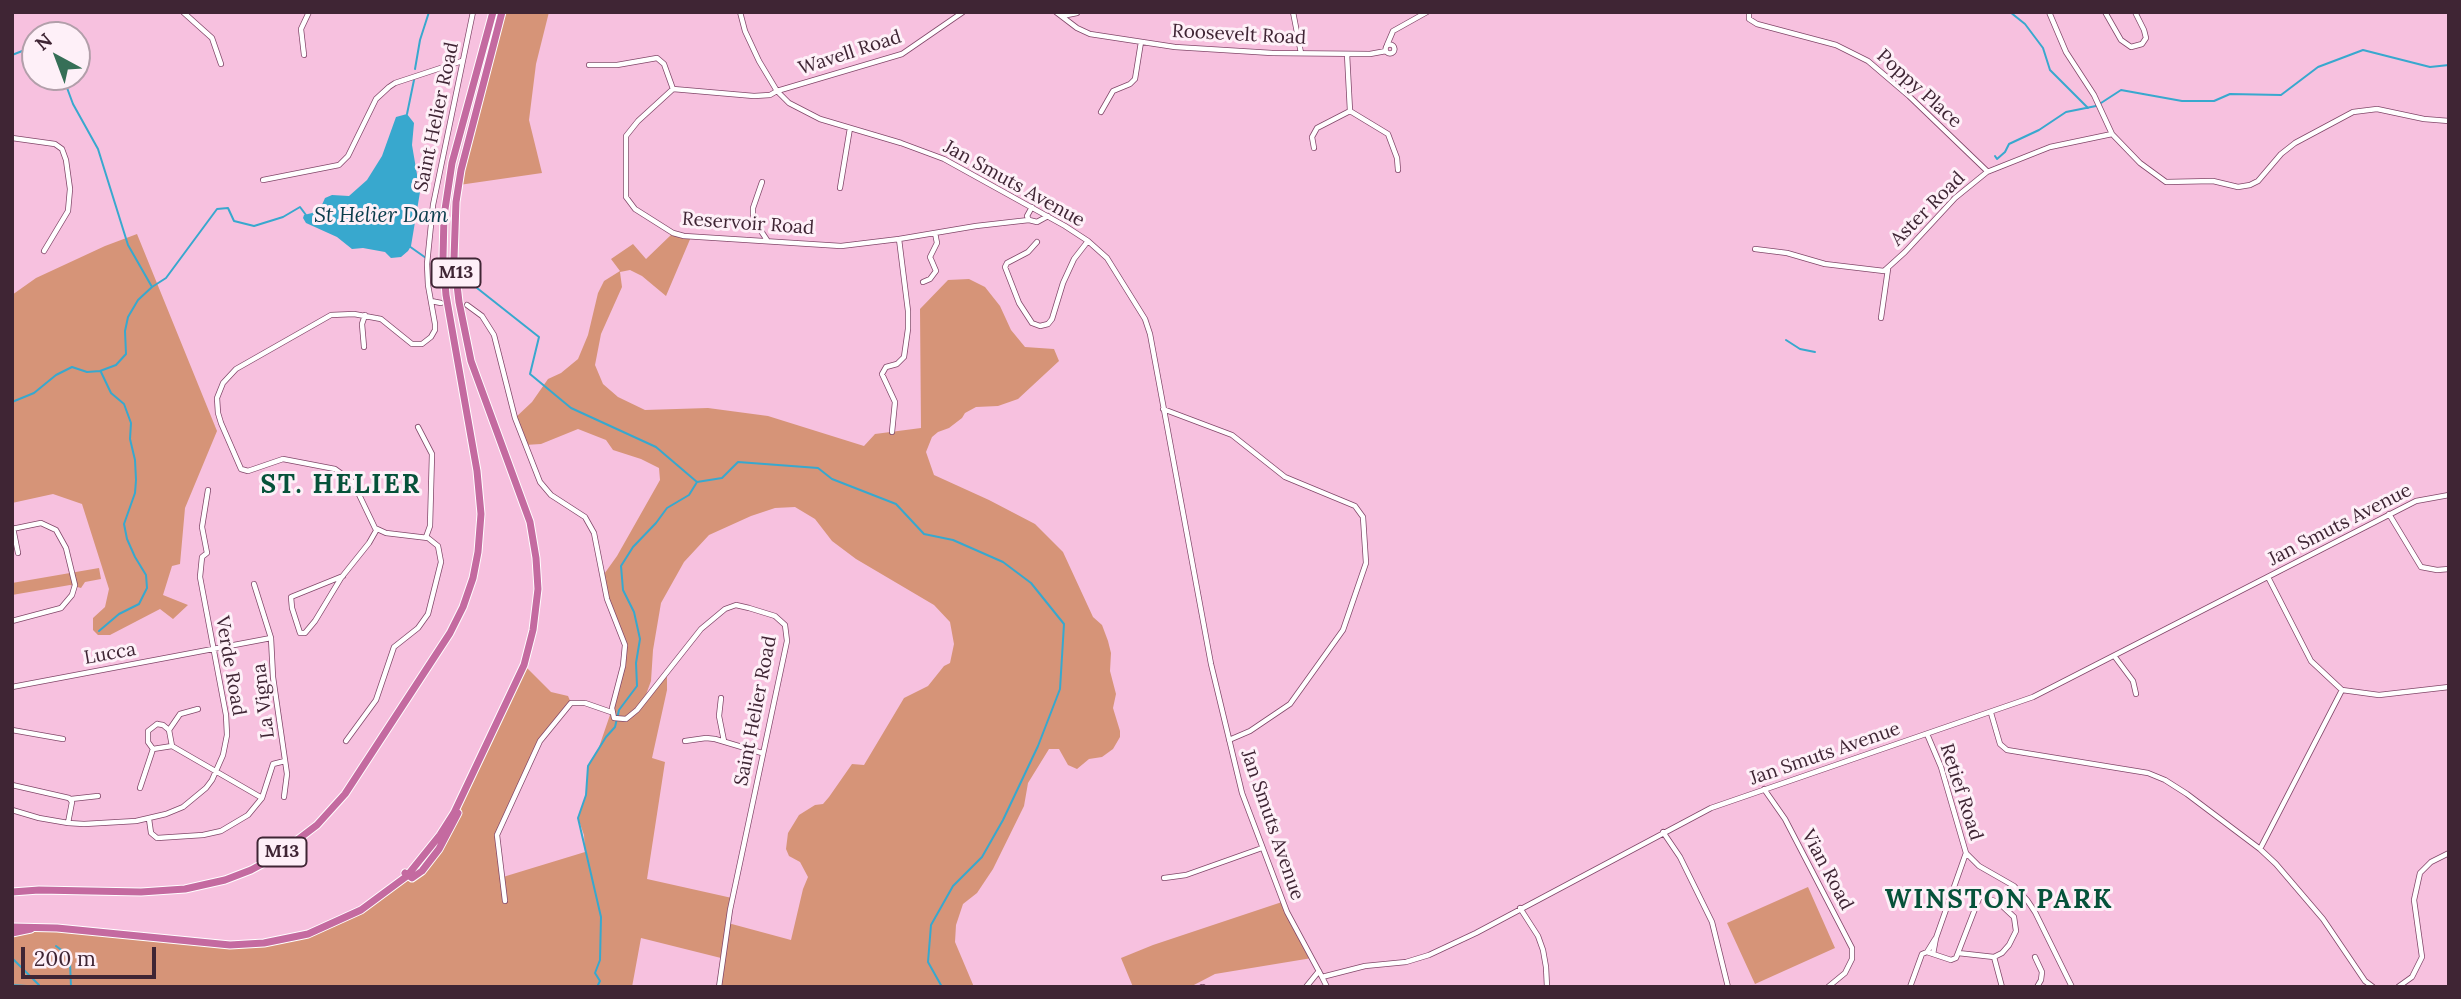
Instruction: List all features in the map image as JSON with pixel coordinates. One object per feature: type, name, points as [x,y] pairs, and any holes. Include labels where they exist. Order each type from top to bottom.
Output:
[{"type":"highway","name":"M13","points":[[12,892],[185,889],[219,882],[265,863],[300,840],[334,807],[450,635],[473,578],[481,513],[477,471],[446,295],[444,216],[452,163],[493,12]]},
{"type":"highway","name":"M13","points":[[12,927],[39,927],[230,945],[264,943],[308,933],[339,922],[361,910],[405,874],[440,835],[472,777],[520,676],[533,630],[538,589],[532,534],[523,501],[471,361],[457,291],[454,259],[456,202],[470,132],[502,12]]},
{"type":"highway","points":[[12,933],[39,927]]},
{"type":"street","points":[[183,12],[214,40],[221,64]]},
{"type":"street","points":[[304,55],[301,29],[309,12]]},
{"type":"street","name":"Saint Helier Road","points":[[365,315],[386,322],[406,341],[422,344],[428,341],[435,330],[427,264],[433,205],[473,12]]},
{"type":"street","name":"Jan Smuts Avenue","points":[[740,12],[751,44],[777,91],[789,103],[805,113],[944,159],[1048,216],[1107,258],[1148,326],[1205,633],[1242,793],[1286,911],[1322,977],[1365,966],[1417,959],[1449,946],[1711,808],[2033,697],[2389,514],[2416,501],[2449,495]]},
{"type":"street","name":"Wavell Road","points":[[777,91],[901,54],[963,12]]},
{"type":"street","points":[[1293,12],[1301,52]]},
{"type":"street","name":"Roosevelt Road","points":[[1058,14],[1077,28],[1098,36],[1141,42],[1196,49],[1370,54],[1387,48],[1393,31],[1427,12]]},
{"type":"street","name":"Poppy Place","points":[[1749,12],[1751,21],[1757,24],[1786,34],[1836,45],[1867,61],[1909,96],[1988,171]]},
{"type":"street","points":[[2049,12],[2066,51],[2094,95],[2112,134],[2152,173],[2166,182],[2218,182],[2243,187],[2258,181],[2281,154],[2295,143],[2347,114],[2377,109],[2424,120],[2449,121]]},
{"type":"street","points":[[2105,12],[2121,40],[2131,47],[2142,44],[2146,38],[2135,12]]},
{"type":"street","points":[[1058,14],[1077,13],[1077,28]]},
{"type":"street","points":[[1101,112],[1113,91],[1135,79],[1141,42]]},
{"type":"street","points":[[1347,54],[1350,111]]},
{"type":"street","points":[[589,65],[617,65],[657,58],[664,64],[673,89],[763,96],[777,91]]},
{"type":"street","points":[[263,180],[339,164],[348,156],[376,99],[389,87],[463,61]]},
{"type":"street","name":"Reservoir Road","points":[[673,89],[638,121],[626,136],[625,193],[630,205],[673,233],[684,236],[841,246],[1029,220],[1037,222],[1048,216]]},
{"type":"street","points":[[1314,148],[1312,137],[1317,128],[1350,111]]},
{"type":"street","points":[[1350,111],[1388,134],[1397,158],[1398,170]]},
{"type":"street","points":[[840,188],[850,128]]},
{"type":"street","name":"Aster Road","points":[[1755,248],[1829,265],[1881,271],[1888,269],[1955,198],[1988,171],[2050,147],[2112,134]]},
{"type":"street","points":[[12,138],[55,144],[62,149],[66,160],[70,189],[68,211],[44,251]]},
{"type":"street","points":[[762,182],[755,199],[753,215],[768,240]]},
{"type":"street","points":[[1029,220],[1027,216],[1032,207]]},
{"type":"street","points":[[923,282],[930,279],[936,271],[930,257],[937,243],[935,233]]},
{"type":"street","points":[[892,432],[895,402],[882,374],[886,368],[904,358],[908,329],[899,240]]},
{"type":"street","points":[[1037,242],[1005,267],[1018,303],[1032,323],[1038,326],[1048,324],[1053,318],[1063,283],[1074,259],[1088,242]]},
{"type":"street","points":[[1881,318],[1888,269]]},
{"type":"street","points":[[431,302],[441,303]]},
{"type":"street","points":[[467,305],[482,316],[494,335],[514,418],[543,486],[551,495],[583,514],[594,533],[607,599],[625,645],[611,712],[570,703],[540,741],[497,835],[505,901]]},
{"type":"street","points":[[346,741],[376,700],[392,650],[401,639],[418,628],[428,614],[441,558],[438,546],[426,537],[386,533],[377,529],[370,521],[360,494],[350,479],[335,469],[283,459],[248,471],[241,469],[221,423],[217,406],[223,383],[240,366],[321,318],[342,313],[365,315],[362,324],[364,347]]},
{"type":"street","points":[[1163,409],[1232,435],[1285,477],[1357,507],[1363,520],[1366,563],[1350,614],[1339,636],[1290,704],[1250,731],[1229,740]]},
{"type":"street","points":[[418,427],[432,454],[430,526],[426,537]]},
{"type":"street","name":"Verde Road","points":[[12,810],[40,818],[84,824],[149,819],[189,803],[206,788],[216,772],[225,746],[226,723],[200,577],[201,560],[207,553],[202,527],[208,491]]},
{"type":"street","points":[[2389,514],[2421,567],[2449,569]]},
{"type":"street","points":[[12,621],[61,608],[72,596],[75,585],[66,548],[56,530],[41,523],[13,528],[18,553]]},
{"type":"street","points":[[343,576],[291,597],[300,633],[304,634],[315,621],[377,529]]},
{"type":"street","points":[[2268,577],[2311,661],[2342,690],[2379,695],[2449,687]]},
{"type":"street","name":"La Vigna","points":[[254,584],[271,638],[273,677],[287,781],[284,797]]},
{"type":"street","name":"Saint Helier Road","points":[[611,712],[616,719],[622,720],[637,710],[707,623],[730,606],[749,607],[783,622],[787,641],[730,910],[719,987]]},
{"type":"street","name":"La Vigna","points":[[213,650],[271,638]]},
{"type":"street","name":"Lucca","points":[[12,687],[213,650]]},
{"type":"street","points":[[2115,657],[2130,674],[2136,694]]},
{"type":"street","points":[[2260,849],[2342,690]]},
{"type":"street","points":[[721,698],[719,716],[724,741]]},
{"type":"street","points":[[172,746],[169,730],[180,714],[198,709]]},
{"type":"street","points":[[1991,713],[2000,744],[2007,750],[2155,775],[2187,794],[2260,849],[2323,919],[2365,981],[2373,987]]},
{"type":"street","points":[[153,749],[146,739],[150,728],[160,724],[169,730]]},
{"type":"street","points":[[12,730],[63,738]]},
{"type":"street","name":"Retief Road","points":[[1904,987],[1910,984],[1922,954],[1930,953],[1930,944],[1936,939],[1966,853],[1941,768],[1927,734]]},
{"type":"street","points":[[685,741],[706,738],[762,753]]},
{"type":"street","points":[[153,749],[172,746],[261,798]]},
{"type":"street","points":[[140,788],[153,749]]},
{"type":"street","name":"La Vigna","points":[[149,819],[151,833],[157,838],[209,834],[243,820],[261,798],[272,766],[285,761]]},
{"type":"street","points":[[12,785],[71,799],[99,796]]},
{"type":"street","name":"Vian Road","points":[[1764,789],[1785,819],[1853,954],[1841,978],[1828,987]]},
{"type":"street","points":[[68,822],[71,799]]},
{"type":"street","points":[[1663,832],[1680,858],[1712,922],[1728,987]]},
{"type":"street","points":[[1164,878],[1186,875],[1262,848]]},
{"type":"street","points":[[1966,853],[1979,866],[2014,886],[2027,900],[2072,987]]},
{"type":"street","points":[[2398,987],[2412,977],[2422,957],[2414,900],[2420,873],[2431,862],[2449,853]]},
{"type":"street","points":[[1930,953],[1951,960],[1956,958],[1977,899],[1981,895],[1998,902],[2016,920],[2016,931],[2010,945],[1994,957],[1958,953]]},
{"type":"street","points":[[1520,908],[1538,936],[1543,950],[1547,987]]},
{"type":"street","points":[[1994,957],[2002,987]]},
{"type":"street","points":[[2035,957],[2042,972],[2037,987]]},
{"type":"street","points":[[1306,987],[1319,971]]},
{"type":"street","points":[[1322,977],[1327,987]]},
{"type":"shaded area","points":[[502,12],[549,12],[536,64],[529,120],[542,173],[459,185]]},
{"type":"shaded area","points":[[673,233],[691,237],[666,296],[642,276],[630,270],[620,272],[622,287],[601,334],[595,365],[603,384],[618,397],[645,410],[708,408],[768,416],[864,446],[875,434],[921,428],[920,309],[948,280],[969,279],[985,287],[1000,306],[1011,330],[1025,347],[1054,349],[1059,361],[1018,399],[998,406],[976,407],[965,413],[949,428],[932,437],[926,452],[934,475],[1035,524],[1063,552],[1093,617],[1102,625],[1108,641],[1111,653],[1110,671],[1116,694],[1113,708],[1120,731],[1120,737],[1113,749],[1102,757],[1089,759],[1077,769],[1068,765],[1059,749],[1049,749],[1028,783],[1024,806],[993,869],[977,893],[963,904],[956,925],[955,942],[974,987],[719,987],[721,958],[641,938],[632,987],[12,987],[12,927],[205,943],[277,941],[346,918],[407,876],[440,835],[524,665],[551,692],[568,696],[571,703],[541,739],[497,835],[503,877],[585,852],[584,835],[578,818],[586,795],[588,766],[598,750],[611,712],[625,650],[602,577],[660,480],[659,468],[613,450],[606,440],[578,429],[541,444],[525,445],[515,418],[532,402],[548,379],[561,373],[578,359],[588,335],[598,293],[604,281],[620,271],[611,259],[633,244],[646,259]],"holes":[[[795,507],[815,519],[832,541],[856,559],[934,605],[950,622],[954,644],[950,663],[944,666],[928,686],[904,698],[864,765],[852,764],[823,804],[815,805],[799,815],[788,833],[786,849],[789,856],[800,862],[808,877],[791,940],[728,923],[732,898],[647,879],[665,762],[652,758],[667,690],[667,673],[644,700],[651,681],[661,603],[684,562],[709,535],[775,508]]]},
{"type":"shaded area","points":[[137,234],[217,431],[185,508],[180,564],[172,566],[163,595],[188,605],[173,619],[160,609],[110,635],[98,635],[93,630],[93,618],[105,607],[109,589],[82,504],[53,494],[12,503],[12,295],[36,278]]},
{"type":"shaded area","points":[[99,568],[101,579],[85,582],[81,588],[70,585],[12,595],[12,583]]},
{"type":"shaded area","points":[[1808,887],[1835,948],[1755,984],[1727,923]]},
{"type":"shaded area","points":[[1282,902],[1312,958],[1215,974],[1190,987],[1133,987],[1121,958]]},
{"type":"water","name":"St Helier Dam","points":[[407,114],[414,123],[412,145],[420,192],[408,251],[401,257],[391,258],[385,252],[352,249],[337,237],[306,223],[304,215],[321,207],[325,198],[332,195],[349,196],[367,180],[382,156],[396,117]]},
{"type":"waterway","points":[[415,69],[429,12]]},
{"type":"waterway","points":[[2010,12],[2025,24],[2043,48],[2050,70],[2088,108]]},
{"type":"waterway","points":[[2101,103],[2121,90],[2182,101],[2214,101],[2230,94],[2281,95],[2318,67],[2363,50],[2430,67],[2449,65]]},
{"type":"waterway","points":[[12,55],[21,51]]},
{"type":"waterway","points":[[407,114],[414,80]]},
{"type":"waterway","points":[[68,91],[98,149],[128,245],[152,287]]},
{"type":"waterway","points":[[1995,156],[1997,159],[2009,144],[2039,130],[2066,112],[2096,106]]},
{"type":"waterway","points":[[12,402],[34,393],[56,375],[72,367],[87,372],[116,365],[126,354],[125,331],[128,317],[138,300],[166,278],[217,209],[228,208],[234,221],[254,226],[283,217],[300,207],[306,215]]},
{"type":"waterway","points":[[409,246],[426,258]]},
{"type":"waterway","points":[[473,277],[477,288],[539,337],[530,374],[571,408],[656,447],[697,482],[722,478],[738,462],[818,468],[832,479],[896,504],[924,534],[953,540],[1003,562],[1031,583],[1064,624],[1060,689],[1038,746],[982,857],[953,886],[931,925],[928,962],[942,987]]},
{"type":"waterway","points":[[1786,340],[1800,349],[1815,352]]},
{"type":"waterway","points":[[99,631],[119,614],[139,604],[147,588],[146,575],[127,539],[124,524],[135,493],[136,480],[130,439],[131,423],[124,404],[111,393],[101,372]]},
{"type":"waterway","points":[[597,987],[600,981],[595,973],[600,960],[601,917],[578,818],[586,795],[588,766],[615,727],[619,710],[637,686],[636,663],[640,639],[634,612],[623,590],[621,566],[633,547],[667,508],[689,495],[697,482]]},
{"type":"waterway","points":[[56,946],[70,962],[71,987]]},
{"type":"waterway","points":[[12,958],[39,985]]},
{"type":"waterway","points":[[12,985],[42,987]]},
{"type":"district","name":"ST. HELIER","points":[[341,486]]},
{"type":"district","name":"WINSTON PARK","points":[[1999,901]]}]
